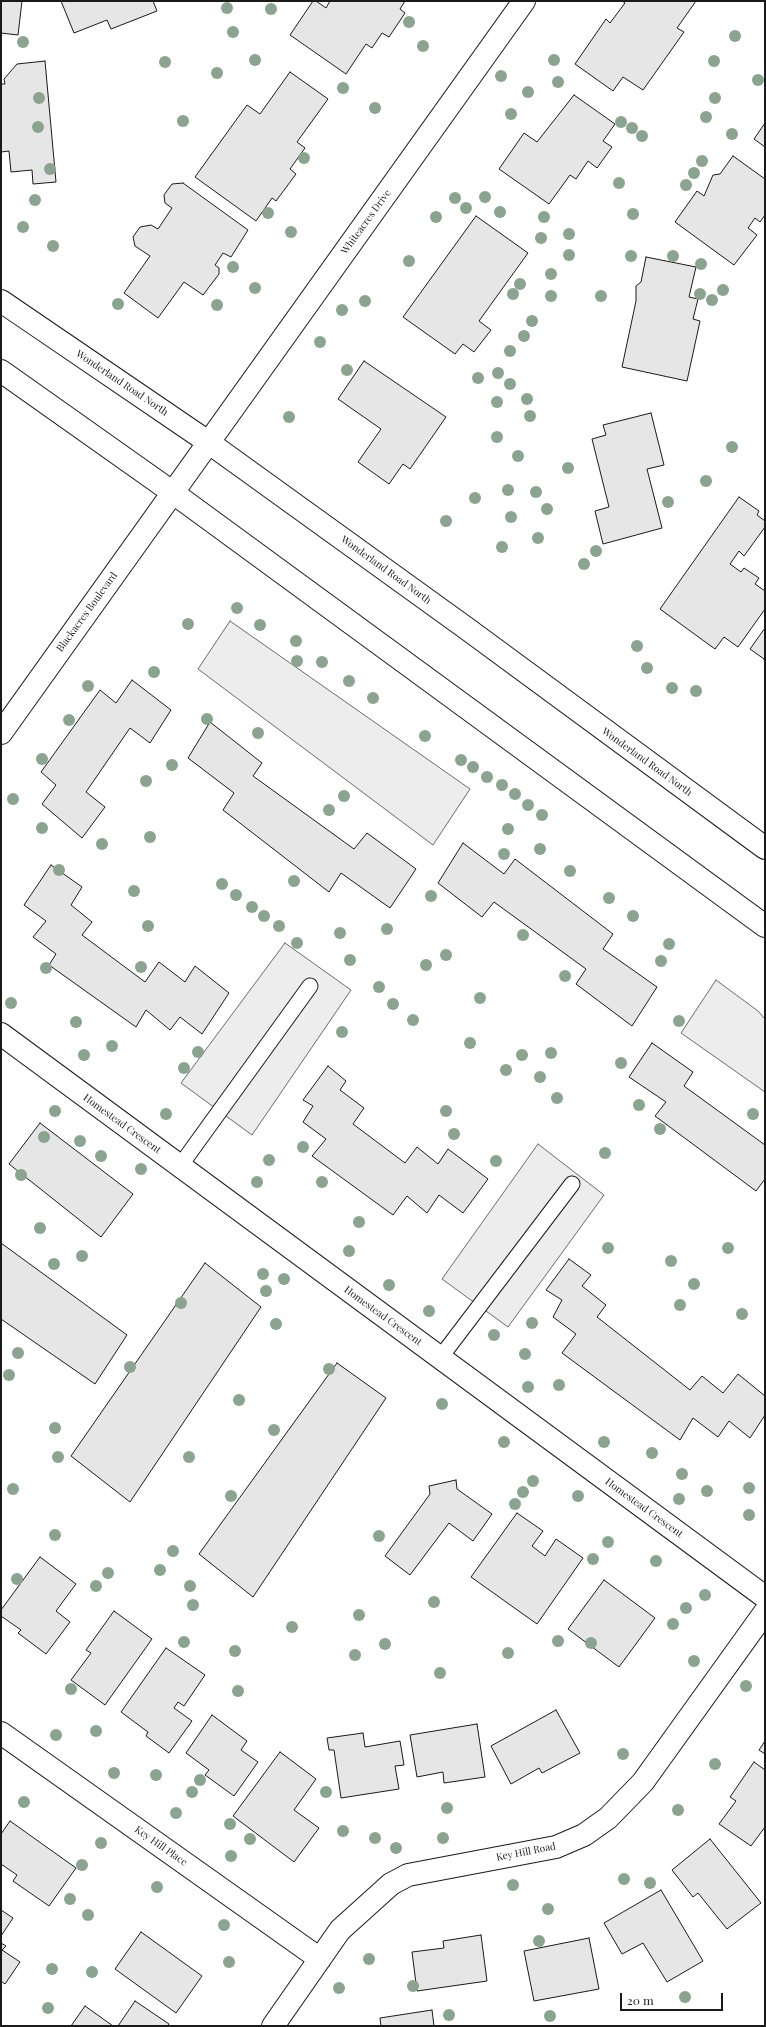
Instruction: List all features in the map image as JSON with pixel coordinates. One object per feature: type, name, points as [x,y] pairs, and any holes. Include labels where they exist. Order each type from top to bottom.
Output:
[{"type":"street","name":"Whiteacres Drive","points":[[172,492],[524,1]]},
{"type":"street","name":"Wonderland Road North","points":[[1,301],[208,442],[466,628],[765,848]]},
{"type":"street","points":[[1,371],[172,492],[765,926]]},
{"type":"street","name":"Blackacres Boulevard","points":[[1,733],[172,492]]},
{"type":"street","name":"Homestead Crescent","points":[[1,1034],[765,1597]]},
{"type":"street","name":"Key Hill Road","points":[[273,2026],[340,1930],[391,1884],[408,1875],[556,1847],[584,1835],[608,1818],[643,1782],[765,1612]]},
{"type":"street","name":"Key Hill Place","points":[[1,1733],[320,1959]]},
{"type":"lane","points":[[180,1166],[310,986]]},
{"type":"lane","points":[[440,1358],[572,1184]]},
{"type":"shaded area","points":[[230,621],[470,789],[433,845],[198,669]]},
{"type":"shaded area","points":[[285,943],[351,990],[252,1135],[181,1083]]},
{"type":"shaded area","points":[[716,980],[758,1011],[765,1019],[765,1092],[681,1033]]},
{"type":"shaded area","points":[[538,1144],[604,1195],[508,1327],[442,1279]]},
{"type":"building","points":[[1,1],[22,1],[18,35],[1,33]]},
{"type":"building","points":[[61,1],[153,1],[157,11],[111,29],[107,20],[74,33]]},
{"type":"building","points":[[313,1],[316,1],[326,8],[330,1],[405,1],[400,9],[405,13],[389,37],[382,33],[372,48],[366,44],[346,74],[290,35]]},
{"type":"building","points":[[622,1],[696,1],[677,28],[684,32],[643,90],[623,77],[613,91],[575,64],[606,19],[610,23],[625,3]]},
{"type":"building","points":[[45,61],[56,182],[33,184],[32,170],[11,172],[9,151],[1,152],[1,84],[5,84],[4,79],[17,64]]},
{"type":"building","points":[[290,72],[328,99],[297,142],[305,148],[290,169],[296,174],[276,201],[272,198],[256,221],[195,177],[247,105],[260,114]]},
{"type":"building","points":[[574,95],[615,124],[603,141],[612,147],[597,168],[588,161],[576,179],[570,175],[549,204],[499,169],[524,133],[537,142]]},
{"type":"building","points":[[765,123],[765,147],[754,139]]},
{"type":"building","points":[[733,156],[765,179],[765,215],[760,222],[755,218],[748,228],[757,235],[734,265],[675,222],[697,191],[704,196],[713,175],[720,174]]},
{"type":"building","points":[[183,183],[248,230],[231,257],[223,253],[215,265],[219,268],[219,274],[203,295],[184,282],[158,318],[124,293],[150,256],[135,246],[133,237],[140,227],[151,225],[158,229],[172,208],[165,203],[164,195],[172,184]]},
{"type":"building","points":[[476,216],[528,253],[479,321],[491,330],[474,352],[463,344],[455,354],[403,317]]},
{"type":"building","points":[[646,257],[696,267],[689,297],[698,299],[693,319],[700,321],[687,381],[622,367],[636,301],[636,286],[641,282]]},
{"type":"building","points":[[364,361],[446,417],[410,469],[403,464],[389,484],[358,462],[381,429],[338,399]]},
{"type":"building","points":[[651,413],[664,465],[647,469],[662,528],[603,544],[595,511],[609,507],[592,439],[606,435],[603,425]]},
{"type":"building","points":[[739,497],[759,511],[757,515],[765,521],[765,527],[744,556],[739,551],[730,564],[741,572],[744,568],[759,578],[755,584],[765,591],[765,609],[738,647],[724,637],[715,649],[660,609]]},
{"type":"building","points":[[765,628],[765,663],[764,659],[750,649]]},
{"type":"building","points":[[132,680],[171,710],[150,743],[130,728],[86,792],[105,807],[82,838],[42,804],[56,785],[41,772],[100,690],[116,703]]},
{"type":"building","points":[[210,722],[262,763],[253,776],[354,849],[367,833],[416,869],[390,908],[341,873],[329,892],[223,810],[234,793],[188,758]]},
{"type":"building","points":[[463,843],[504,874],[515,859],[613,934],[603,949],[657,987],[632,1026],[576,984],[586,969],[494,902],[482,917],[438,883]]},
{"type":"building","points":[[51,865],[82,887],[71,905],[92,922],[82,935],[145,982],[159,962],[185,982],[195,966],[229,993],[202,1034],[180,1017],[170,1030],[146,1010],[136,1027],[49,965],[56,954],[33,937],[46,921],[24,905]]},
{"type":"building","points":[[652,1043],[693,1072],[684,1086],[765,1145],[765,1179],[756,1191],[655,1116],[666,1102],[629,1077]]},
{"type":"building","points":[[328,1066],[346,1081],[340,1090],[364,1108],[353,1124],[405,1163],[417,1147],[438,1164],[448,1149],[488,1179],[463,1213],[439,1195],[427,1213],[407,1196],[393,1215],[312,1156],[326,1139],[303,1122],[313,1106],[303,1100]]},
{"type":"building","points":[[40,1123],[133,1194],[101,1237],[9,1164]]},
{"type":"building","points":[[1,1243],[127,1335],[95,1384],[1,1319]]},
{"type":"building","points":[[569,1259],[591,1275],[582,1286],[606,1305],[597,1317],[690,1390],[702,1376],[723,1393],[738,1374],[765,1396],[765,1415],[750,1438],[729,1421],[718,1437],[693,1418],[680,1440],[562,1353],[576,1334],[553,1317],[562,1300],[546,1290]]},
{"type":"building","points":[[205,1263],[261,1307],[130,1502],[71,1456]]},
{"type":"building","points":[[337,1363],[386,1398],[253,1597],[199,1554]]},
{"type":"building","points":[[456,1480],[457,1489],[492,1514],[473,1541],[449,1523],[410,1575],[385,1556],[430,1494],[429,1486]]},
{"type":"building","points":[[517,1513],[543,1531],[532,1546],[545,1556],[556,1539],[583,1558],[537,1624],[471,1577]]},
{"type":"building","points":[[40,1557],[76,1584],[56,1611],[70,1622],[46,1654],[18,1633],[21,1630],[1,1616],[1,1610]]},
{"type":"building","points":[[604,1580],[655,1618],[619,1667],[568,1629]]},
{"type":"building","points":[[114,1611],[152,1639],[105,1705],[71,1680],[91,1653],[86,1650]]},
{"type":"building","points":[[166,1648],[205,1675],[184,1706],[178,1702],[174,1708],[192,1721],[169,1753],[146,1736],[148,1732],[121,1712]]},
{"type":"building","points":[[556,1710],[580,1753],[542,1773],[539,1768],[511,1784],[491,1746]]},
{"type":"building","points":[[212,1715],[247,1741],[241,1750],[258,1762],[234,1796],[205,1775],[209,1770],[186,1753]]},
{"type":"building","points":[[477,1724],[485,1777],[444,1783],[443,1772],[417,1777],[410,1735]]},
{"type":"building","points":[[363,1733],[365,1747],[400,1741],[404,1765],[395,1766],[399,1789],[341,1798],[334,1750],[329,1750],[327,1738]]},
{"type":"building","points":[[765,1741],[765,1754],[759,1750]]},
{"type":"building","points":[[280,1752],[316,1779],[294,1810],[319,1828],[294,1862],[233,1816]]},
{"type":"building","points":[[754,1762],[765,1770],[765,1827],[751,1846],[719,1824],[736,1801],[730,1797]]},
{"type":"building","points":[[10,1821],[76,1868],[49,1906],[13,1881],[17,1875],[1,1864],[1,1834]]},
{"type":"building","points":[[710,1839],[761,1903],[727,1929],[698,1893],[693,1897],[672,1870]]},
{"type":"building","points":[[661,1890],[703,1961],[667,1982],[643,1943],[622,1954],[604,1923]]},
{"type":"building","points":[[1,1910],[13,1918],[1,1936]]},
{"type":"building","points":[[141,1932],[202,1976],[176,2013],[115,1969]]},
{"type":"building","points":[[481,1935],[487,1981],[417,1991],[412,1952],[444,1948],[443,1941]]},
{"type":"building","points":[[589,1938],[599,1989],[534,2001],[524,1951]]},
{"type":"building","points":[[1,1943],[6,1946],[2,1950],[20,1962],[5,1984],[1,1981]]},
{"type":"building","points":[[135,2001],[169,2024],[168,2026],[118,2026]]},
{"type":"building","points":[[85,2006],[113,2026],[71,2026]]},
{"type":"building","points":[[432,2010],[434,2026],[381,2026],[380,2018]]}]
